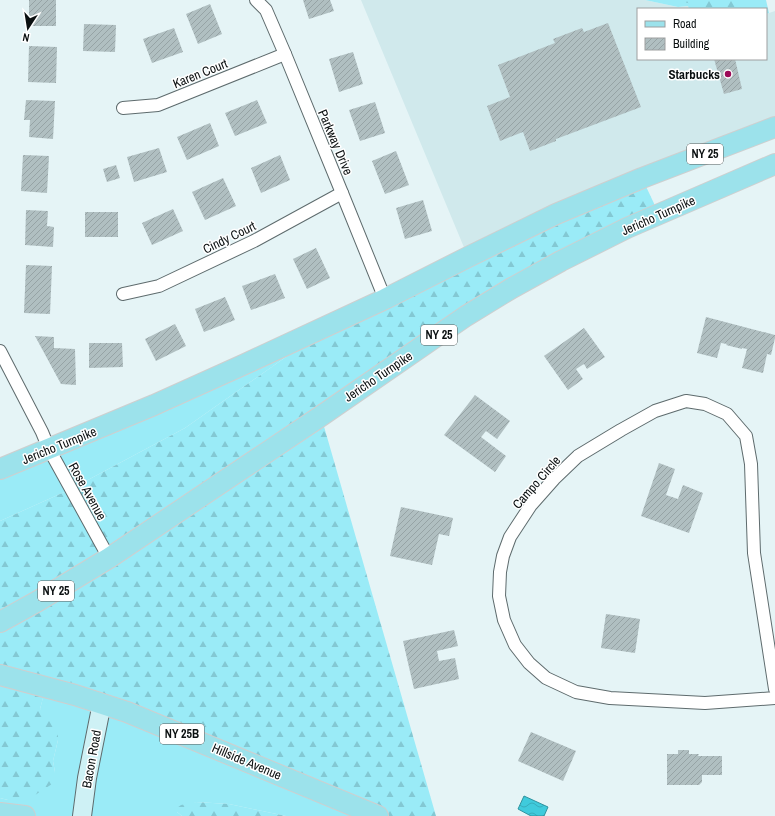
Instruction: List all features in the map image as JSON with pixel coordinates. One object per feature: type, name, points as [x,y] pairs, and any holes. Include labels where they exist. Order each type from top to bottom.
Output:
[{"type":"main road","name":"Jericho Turnpike","points":[[0,469],[154,405],[252,361],[385,299],[556,214],[642,178],[775,127]]},
{"type":"main road","name":"Jericho Turnpike","points":[[0,622],[38,602],[109,558],[466,316],[512,288],[573,254],[626,228],[775,164]]},
{"type":"main road","name":"Hillside Avenue","points":[[0,674],[102,703],[151,721],[378,816]]},
{"type":"main road","points":[[0,813],[25,816]]},
{"type":"street","name":"Parkway Drive","points":[[256,0],[266,10],[385,299]]},
{"type":"street","name":"Karen Court","points":[[123,108],[158,105],[284,54]]},
{"type":"street","name":"Cindy Court","points":[[123,294],[159,286],[254,241],[342,193]]},
{"type":"street","name":"Rose Avenue","points":[[0,351],[49,448],[109,558]]},
{"type":"street","name":"Campo Circle","points":[[775,689],[754,553],[751,464],[746,436],[727,414],[705,404],[686,401],[655,411],[578,456],[554,479],[531,505],[510,537],[503,556],[500,572],[499,596],[504,620],[515,645],[529,663],[546,678],[576,692],[610,698],[705,702],[775,698]]},
{"type":"street","name":"Bacon Road","points":[[82,816],[90,761],[102,703]]},
{"type":"shaded area","points":[[361,0],[645,0],[678,7],[688,6],[689,8],[637,8],[637,60],[767,60],[767,14],[775,11],[775,127],[468,257]]},
{"type":"green space","points":[[645,0],[766,0],[769,13],[767,14],[767,8],[678,7]]},
{"type":"green space","points":[[675,0],[735,0],[736,8],[696,8],[692,4]]},
{"type":"green space","points":[[642,178],[659,214],[627,228],[321,416],[436,816],[378,816],[46,687],[40,709],[58,721],[58,740],[53,761],[55,772],[52,784],[29,799],[8,800],[0,798],[0,521],[71,489],[185,428],[334,323]]},
{"type":"green space","points":[[334,323],[185,428],[71,489],[0,521],[0,469]]},
{"type":"green space","points":[[46,686],[378,816],[286,816],[229,804],[196,802],[177,812],[182,816],[25,816],[0,813],[0,798],[8,800],[55,772],[53,761],[58,740],[40,709]]},
{"type":"green space","points":[[196,802],[229,804],[286,816],[182,816],[177,812],[177,808],[181,805]]},
{"type":"water","points":[[524,796],[548,807],[544,816],[531,816],[518,809]]},
{"type":"building","points":[[29,0],[56,0],[56,26],[29,26]]},
{"type":"building","points":[[303,0],[330,0],[334,11],[309,19]]},
{"type":"building","points":[[210,4],[222,34],[198,44],[186,14]]},
{"type":"building","points":[[608,23],[641,107],[556,139],[556,141],[530,151],[523,132],[500,141],[487,106],[510,97],[498,65],[555,43],[553,39],[582,28],[584,32]]},
{"type":"building","points":[[84,24],[116,25],[115,52],[83,51]]},
{"type":"building","points":[[174,28],[183,52],[152,63],[143,39]]},
{"type":"building","points":[[29,46],[57,47],[56,83],[28,82]]},
{"type":"building","points":[[353,52],[363,84],[339,92],[329,59]]},
{"type":"building","name":"Starbucks","points":[[714,60],[735,60],[742,89],[724,94]]},
{"type":"building","points":[[26,100],[55,101],[53,139],[29,137],[30,120],[24,120]]},
{"type":"building","points":[[257,100],[267,123],[235,136],[225,113]]},
{"type":"building","points":[[375,102],[385,133],[360,141],[349,110]]},
{"type":"building","points":[[210,123],[219,146],[187,160],[177,137]]},
{"type":"building","points":[[159,148],[167,172],[134,182],[127,157]]},
{"type":"building","points":[[396,151],[409,185],[385,194],[372,161]]},
{"type":"building","points":[[23,155],[49,156],[47,193],[21,191]]},
{"type":"building","points":[[280,155],[290,180],[261,193],[251,168]]},
{"type":"building","points":[[116,165],[120,178],[107,182],[103,169]]},
{"type":"building","points":[[223,178],[236,206],[205,220],[192,192]]},
{"type":"building","points":[[423,200],[432,231],[405,239],[396,208]]},
{"type":"building","points":[[173,209],[183,231],[152,245],[142,223]]},
{"type":"building","points":[[26,210],[48,211],[47,226],[54,227],[53,247],[25,245]]},
{"type":"building","points":[[85,212],[118,212],[118,237],[85,237]]},
{"type":"building","points":[[316,248],[330,278],[307,289],[293,259]]},
{"type":"building","points":[[26,265],[52,266],[50,314],[24,313]]},
{"type":"building","points":[[275,274],[285,298],[251,310],[242,286]]},
{"type":"building","points":[[225,297],[235,320],[204,332],[195,309]]},
{"type":"building","points":[[706,317],[775,335],[771,355],[767,354],[763,373],[742,368],[747,349],[721,343],[717,358],[697,353]]},
{"type":"building","points":[[175,324],[186,346],[156,361],[145,339]]},
{"type":"building","points":[[584,328],[605,357],[587,369],[584,364],[576,369],[583,379],[568,390],[544,356]]},
{"type":"building","points":[[35,336],[54,337],[54,348],[75,349],[76,385],[61,384]]},
{"type":"building","points":[[89,343],[122,343],[123,367],[89,368]]},
{"type":"building","points":[[475,395],[510,421],[497,439],[486,431],[481,437],[506,456],[495,472],[444,435]]},
{"type":"building","points":[[659,463],[675,469],[666,495],[678,499],[683,485],[703,493],[689,533],[641,516]]},
{"type":"building","points":[[401,507],[453,518],[449,536],[439,534],[432,565],[390,556]]},
{"type":"building","points":[[606,614],[640,619],[635,653],[601,648]]},
{"type":"building","points":[[454,630],[458,646],[437,651],[439,661],[455,658],[459,679],[414,689],[403,641]]},
{"type":"building","points":[[531,732],[576,751],[563,781],[518,761]]},
{"type":"building","points":[[678,750],[689,750],[689,754],[699,754],[698,756],[722,756],[722,775],[702,775],[702,782],[699,785],[667,785],[667,754],[678,754]]},
{"type":"place","name":"Starbucks","points":[[728,74]]}]
